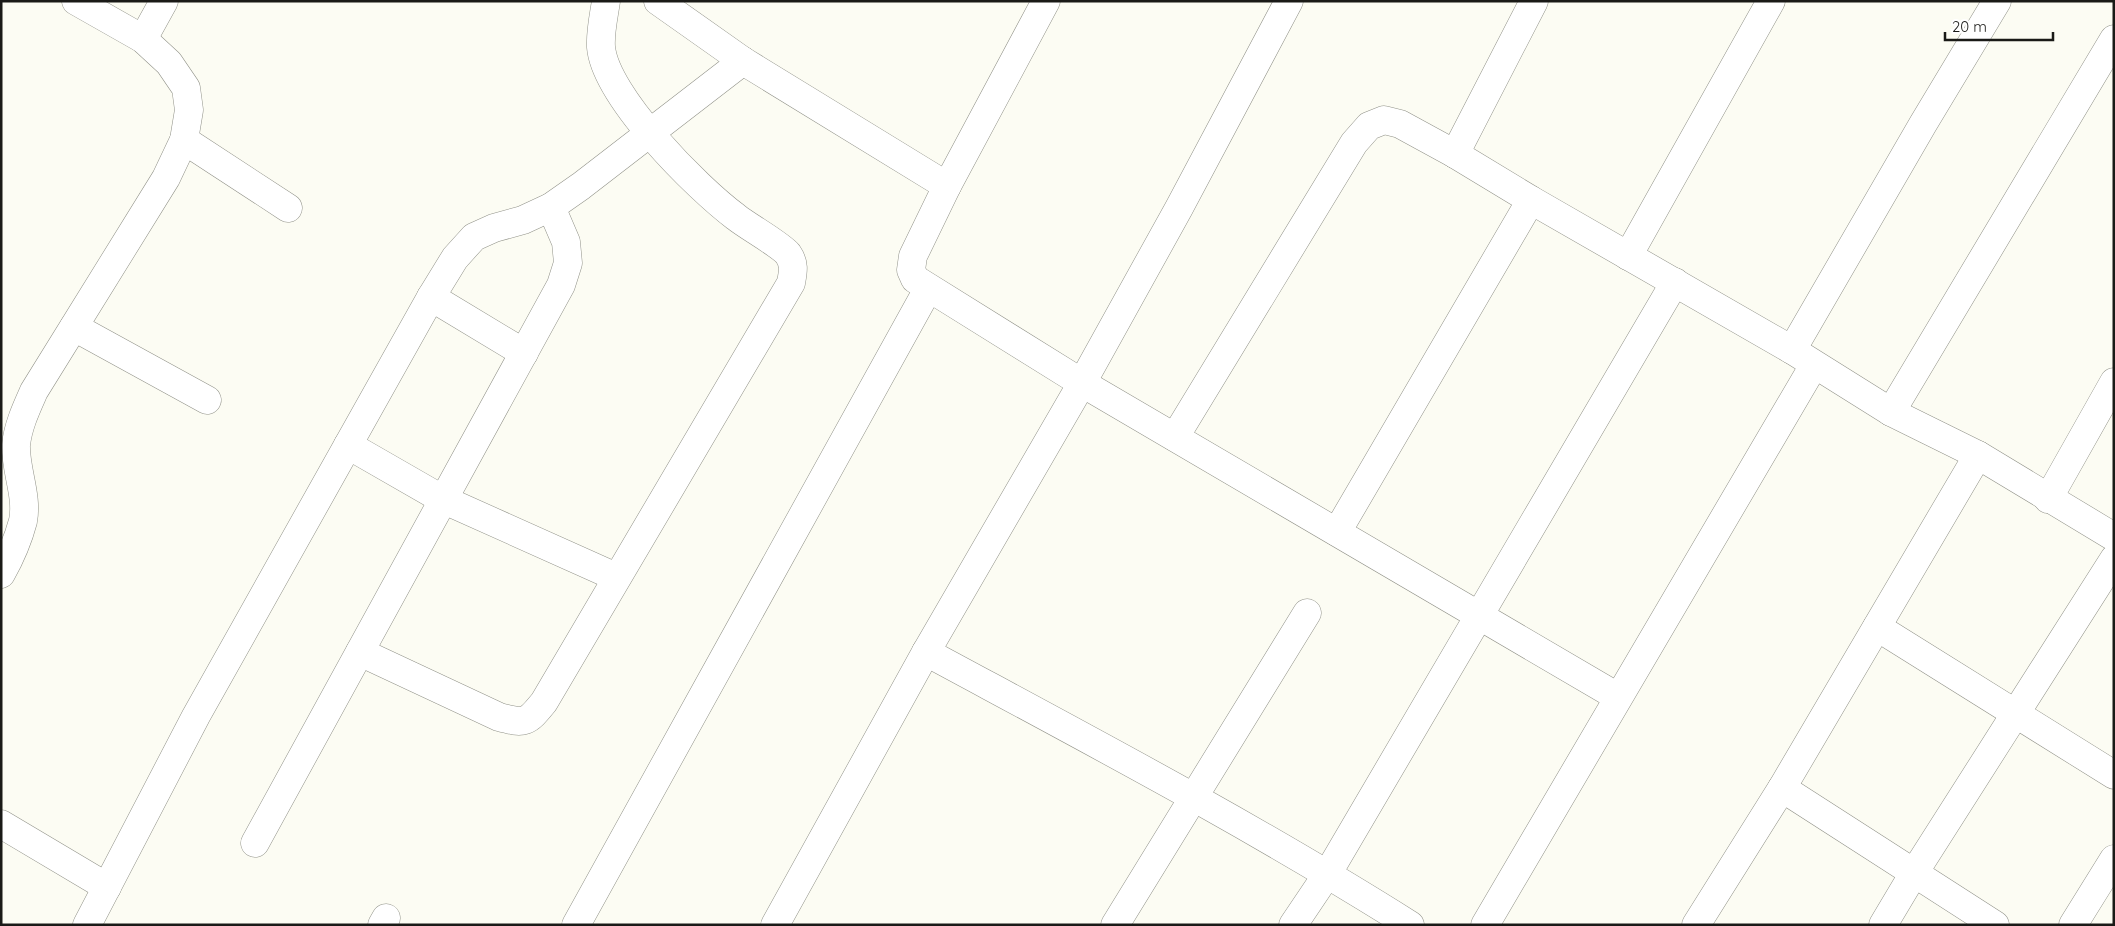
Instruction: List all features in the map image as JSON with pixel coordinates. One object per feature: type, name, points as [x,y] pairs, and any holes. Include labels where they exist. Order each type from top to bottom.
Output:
[{"type":"street","points":[[1,574],[11,555],[23,520],[22,484],[16,446],[21,422],[34,391],[166,178],[184,140],[189,110],[186,88],[169,63],[143,39],[76,1]]},
{"type":"street","points":[[143,39],[164,1]]},
{"type":"street","points":[[360,652],[499,717],[519,722],[533,716],[544,702],[791,283],[794,265],[787,253],[735,216],[696,182],[650,132],[615,86],[606,66],[601,46],[606,1]]},
{"type":"street","points":[[658,1],[743,61],[947,186]]},
{"type":"street","points":[[1046,1],[947,186],[912,256],[911,270],[915,279],[928,289],[1082,384],[1618,697]]},
{"type":"street","points":[[775,925],[926,652],[1082,384],[1179,208],[1289,1]]},
{"type":"street","points":[[1455,154],[1534,1]]},
{"type":"street","points":[[1628,256],[1772,1]]},
{"type":"street","points":[[1486,925],[1618,697],[1803,357],[1923,124],[1998,1]]},
{"type":"street","points":[[1891,412],[2114,39]]},
{"type":"street","points":[[87,925],[196,716],[431,297],[455,258],[474,237],[494,228],[523,220],[551,207],[743,61]]},
{"type":"street","points":[[1175,437],[1354,143],[1369,126],[1384,120],[1400,124],[1455,154],[1803,357],[1891,412],[1978,455],[2048,499],[2114,537]]},
{"type":"street","points":[[184,140],[288,208]]},
{"type":"street","points":[[1336,532],[1531,200]]},
{"type":"street","points":[[254,843],[561,285],[568,263],[566,242],[551,207]]},
{"type":"street","points":[[1293,925],[1328,873],[1675,282]]},
{"type":"street","points":[[576,925],[928,289]]},
{"type":"street","points":[[431,297],[524,353]]},
{"type":"street","points":[[74,327],[207,400]]},
{"type":"street","points":[[2048,499],[2114,382]]},
{"type":"street","points":[[348,445],[442,499],[616,577]]},
{"type":"street","points":[[1696,925],[1782,788],[1978,455]]},
{"type":"street","points":[[1883,925],[1914,873],[2114,560]]},
{"type":"street","points":[[1115,925],[1306,613]]},
{"type":"street","points":[[1877,627],[2114,775]]},
{"type":"street","points":[[926,652],[1195,797],[1328,873],[1410,925]]},
{"type":"street","points":[[1782,788],[1995,925]]},
{"type":"street","points":[[1,824],[107,887]]},
{"type":"street","points":[[2073,925],[2114,858]]}]
